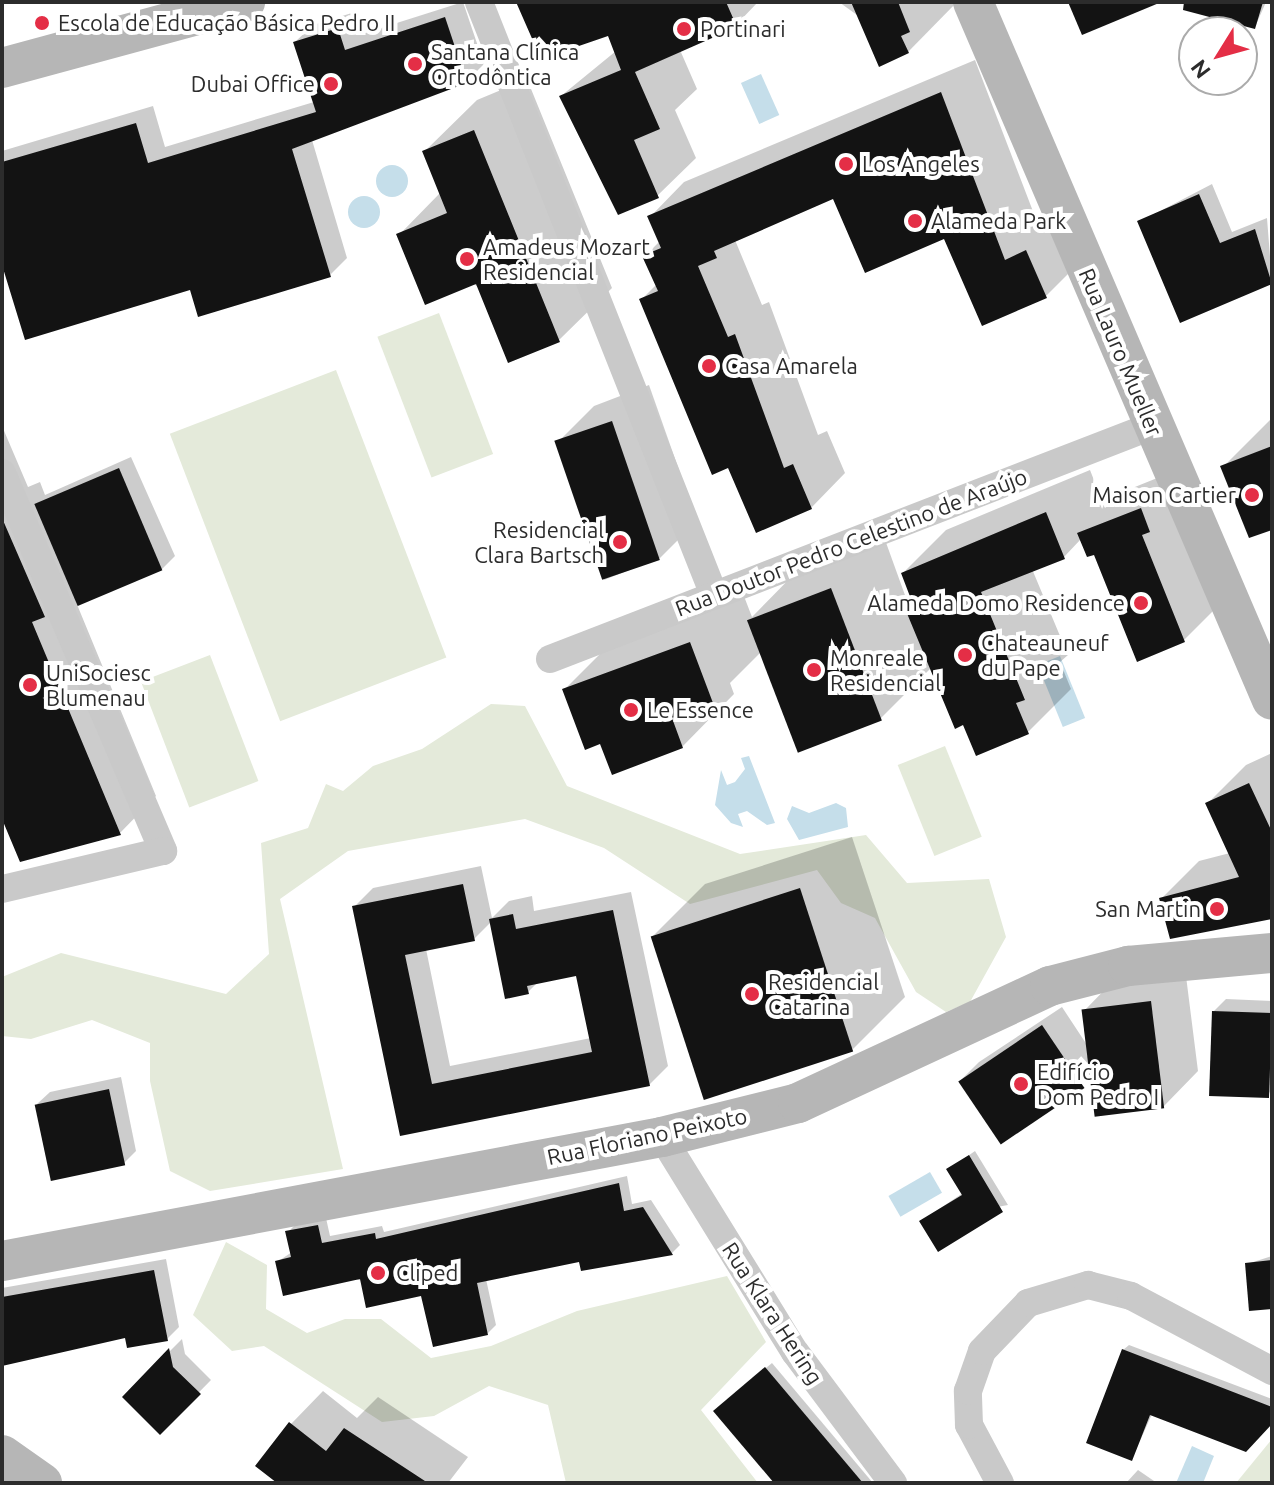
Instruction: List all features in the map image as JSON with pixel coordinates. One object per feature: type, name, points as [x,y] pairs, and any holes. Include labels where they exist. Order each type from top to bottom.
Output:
[{"type":"street","points":[[2,68],[245,2]]},
{"type":"street","points":[[479,2],[714,595]]},
{"type":"street","name":"Rua Lauro Mueller","points":[[973,2],[1152,426],[1272,700]]},
{"type":"street","name":"Rua Doutor Pedro Celestino de Araújo","points":[[550,659],[1152,426]]},
{"type":"street","points":[[2,473],[163,851],[2,889]]},
{"type":"street","name":"Rua Floriano Peixoto","points":[[2,1261],[662,1137],[836,1088],[1050,986],[1128,966],[1272,953]]},
{"type":"street","name":"Rua Klara Hering","points":[[662,1137],[795,1352],[893,1483]]},
{"type":"street","points":[[1000,1483],[969,1425],[968,1391],[982,1351],[1028,1303],[1088,1285],[1131,1296],[1272,1371]]},
{"type":"street","points":[[2,1455],[42,1483]]},
{"type":"green space","points":[[439,313],[493,454],[431,478],[377,337]]},
{"type":"green space","points":[[336,370],[446,658],[280,721],[170,434]]},
{"type":"green space","points":[[210,655],[258,781],[189,808],[141,682]]},
{"type":"green space","points":[[491,704],[525,706],[567,786],[740,854],[866,835],[907,883],[989,879],[1006,937],[970,1002],[946,1012],[916,992],[875,918],[841,903],[817,870],[690,904],[604,848],[525,819],[348,851],[280,899],[343,1169],[210,1191],[170,1171],[150,1081],[150,1043],[92,1020],[31,1039],[2,1036],[2,977],[61,953],[226,994],[269,954],[261,843],[308,828],[326,784],[343,791],[373,766],[422,749]]},
{"type":"green space","points":[[945,746],[982,837],[934,856],[898,765]]},
{"type":"green space","points":[[226,1242],[267,1265],[266,1309],[307,1333],[345,1319],[381,1319],[431,1358],[491,1346],[577,1311],[727,1276],[766,1342],[701,1410],[758,1483],[566,1483],[548,1405],[489,1386],[434,1416],[382,1422],[264,1346],[232,1351],[193,1315]]},
{"type":"green space","points":[[1272,1439],[1272,1483],[1236,1483]]},
{"type":"water","points":[[761,74],[779,115],[759,124],[741,83]]},
{"type":"water","points":[[392,165],[403,170],[408,181],[403,192],[392,197],[381,192],[376,181],[381,170]]},
{"type":"water","points":[[364,196],[375,201],[380,212],[375,223],[364,228],[353,223],[348,212],[353,201]]},
{"type":"water","points":[[1060,656],[1085,718],[1063,727],[1038,665]]},
{"type":"water","points":[[749,756],[775,823],[767,825],[747,811],[738,814],[743,827],[731,823],[715,805],[721,770],[727,785],[735,782],[745,769],[741,758]]},
{"type":"water","points":[[836,803],[846,808],[848,827],[799,840],[787,819],[792,806],[809,813]]},
{"type":"water","points":[[930,1172],[942,1193],[900,1217],[888,1196]]},
{"type":"water","points":[[1192,1446],[1214,1456],[1203,1483],[1176,1483]]},
{"type":"building","points":[[516,2],[726,2],[737,27],[635,72],[660,129],[634,140],[659,198],[618,215],[559,96],[621,70],[608,36],[541,59]]},
{"type":"building","points":[[851,2],[898,2],[910,32],[901,36],[909,53],[879,67]]},
{"type":"building","points":[[1068,2],[1159,2],[1159,3],[1082,35]]},
{"type":"building","points":[[1184,2],[1263,2],[1258,19],[1258,16],[1206,16],[1183,10]]},
{"type":"building","points":[[445,17],[467,83],[292,149],[331,277],[198,317],[190,290],[25,340],[2,265],[2,162],[136,123],[148,163],[316,112],[293,42],[338,28],[345,50]]},
{"type":"building","points":[[941,92],[1005,260],[1026,250],[1047,298],[982,326],[944,239],[865,273],[833,199],[714,251],[717,258],[698,266],[728,337],[735,334],[784,468],[793,464],[812,509],[756,533],[728,468],[712,475],[639,299],[658,291],[642,256],[661,248],[647,216]]},
{"type":"building","name":"Amadeus Mozart Residencial","points":[[474,130],[560,342],[508,363],[476,284],[425,305],[396,234],[447,213],[422,151]]},
{"type":"building","points":[[1199,194],[1220,243],[1255,229],[1272,284],[1180,323],[1137,221]]},
{"type":"building","points":[[612,421],[660,560],[602,580],[554,441]]},
{"type":"building","name":"Maison Cartier","points":[[1272,446],[1272,530],[1249,538],[1220,466]]},
{"type":"building","points":[[119,468],[162,570],[78,606],[34,504]]},
{"type":"building","name":"Alameda Domo Residence","points":[[1141,508],[1150,532],[1142,535],[1185,642],[1137,662],[1094,555],[1087,557],[1077,533]]},
{"type":"building","name":"Chateauneuf du Pape","points":[[1046,512],[1065,559],[981,592],[1025,700],[1016,703],[1029,734],[976,756],[963,725],[955,729],[906,611],[914,607],[901,573]]},
{"type":"building","name":"UniSociesc Blumenau","points":[[2,518],[45,617],[32,622],[121,835],[20,862],[2,819]]},
{"type":"building","name":"Monreale Residencial","points":[[831,588],[882,721],[798,753],[747,620]]},
{"type":"building","name":"Le Essence","points":[[690,642],[713,703],[672,718],[683,748],[612,775],[600,744],[585,750],[562,689]]},
{"type":"building","points":[[1249,783],[1272,832],[1272,919],[1170,939],[1159,898],[1239,877],[1205,803]]},
{"type":"building","points":[[463,884],[475,941],[405,955],[432,1084],[592,1052],[576,976],[527,986],[529,994],[505,999],[489,919],[513,914],[516,929],[613,910],[650,1086],[400,1136],[352,906]]},
{"type":"building","name":"Residencial Catarina","points":[[800,888],[853,1052],[704,1100],[651,937]]},
{"type":"building","points":[[1151,1001],[1164,1108],[1095,1117],[1082,1010]]},
{"type":"building","points":[[1212,1011],[1272,1013],[1269,1098],[1209,1096]]},
{"type":"building","name":"Edifício Dom Pedro I","points":[[1042,1025],[1084,1088],[1001,1144],[958,1081]]},
{"type":"building","points":[[109,1089],[125,1165],[51,1181],[35,1105]]},
{"type":"building","points":[[969,1155],[1003,1212],[938,1252],[919,1221],[962,1195],[946,1169]]},
{"type":"building","points":[[619,1183],[624,1211],[643,1207],[673,1255],[581,1271],[579,1262],[477,1283],[488,1335],[433,1347],[421,1296],[366,1308],[360,1279],[283,1296],[275,1261],[291,1257],[285,1231],[318,1225],[322,1243],[375,1233],[376,1239]]},
{"type":"building","points":[[1272,1260],[1272,1309],[1249,1311],[1245,1263]]},
{"type":"building","points":[[154,1270],[168,1341],[127,1348],[125,1338],[2,1366],[2,1297]]},
{"type":"building","points":[[169,1348],[173,1367],[201,1394],[160,1435],[122,1397]]},
{"type":"building","points":[[1122,1349],[1272,1407],[1272,1424],[1246,1452],[1150,1415],[1132,1461],[1086,1443]]},
{"type":"building","points":[[765,1367],[863,1483],[774,1483],[713,1411]]},
{"type":"building","points":[[289,1422],[326,1451],[344,1428],[428,1483],[277,1483],[255,1466]]},
{"type":"place","name":"Escola de Educação Básica Pedro II","points":[[42,23]]},
{"type":"place","name":"Portinari","points":[[684,29]]},
{"type":"place","name":"Santana Clínica Ortodôntica","points":[[415,64]]},
{"type":"place","name":"Dubai Office","points":[[331,84]]},
{"type":"place","name":"Los Angeles","points":[[846,164]]},
{"type":"place","name":"Alameda Park","points":[[915,221]]},
{"type":"place","name":"Amadeus Mozart Residencial","points":[[467,259]]},
{"type":"place","name":"Casa Amarela","points":[[709,366]]},
{"type":"place","name":"Maison Cartier","points":[[1252,495]]},
{"type":"place","name":"Residencial Clara Bartsch","points":[[620,542]]},
{"type":"place","name":"Alameda Domo Residence","points":[[1141,603]]},
{"type":"place","name":"Chateauneuf du Pape","points":[[965,655]]},
{"type":"place","name":"Monreale Residencial","points":[[814,670]]},
{"type":"place","name":"UniSociesc Blumenau","points":[[30,685]]},
{"type":"place","name":"Le Essence","points":[[631,710]]},
{"type":"place","name":"San Martin","points":[[1217,909]]},
{"type":"place","name":"Residencial Catarina","points":[[752,994]]},
{"type":"place","name":"Edifício Dom Pedro I","points":[[1021,1084]]},
{"type":"place","name":"Cliped","points":[[378,1273]]}]
